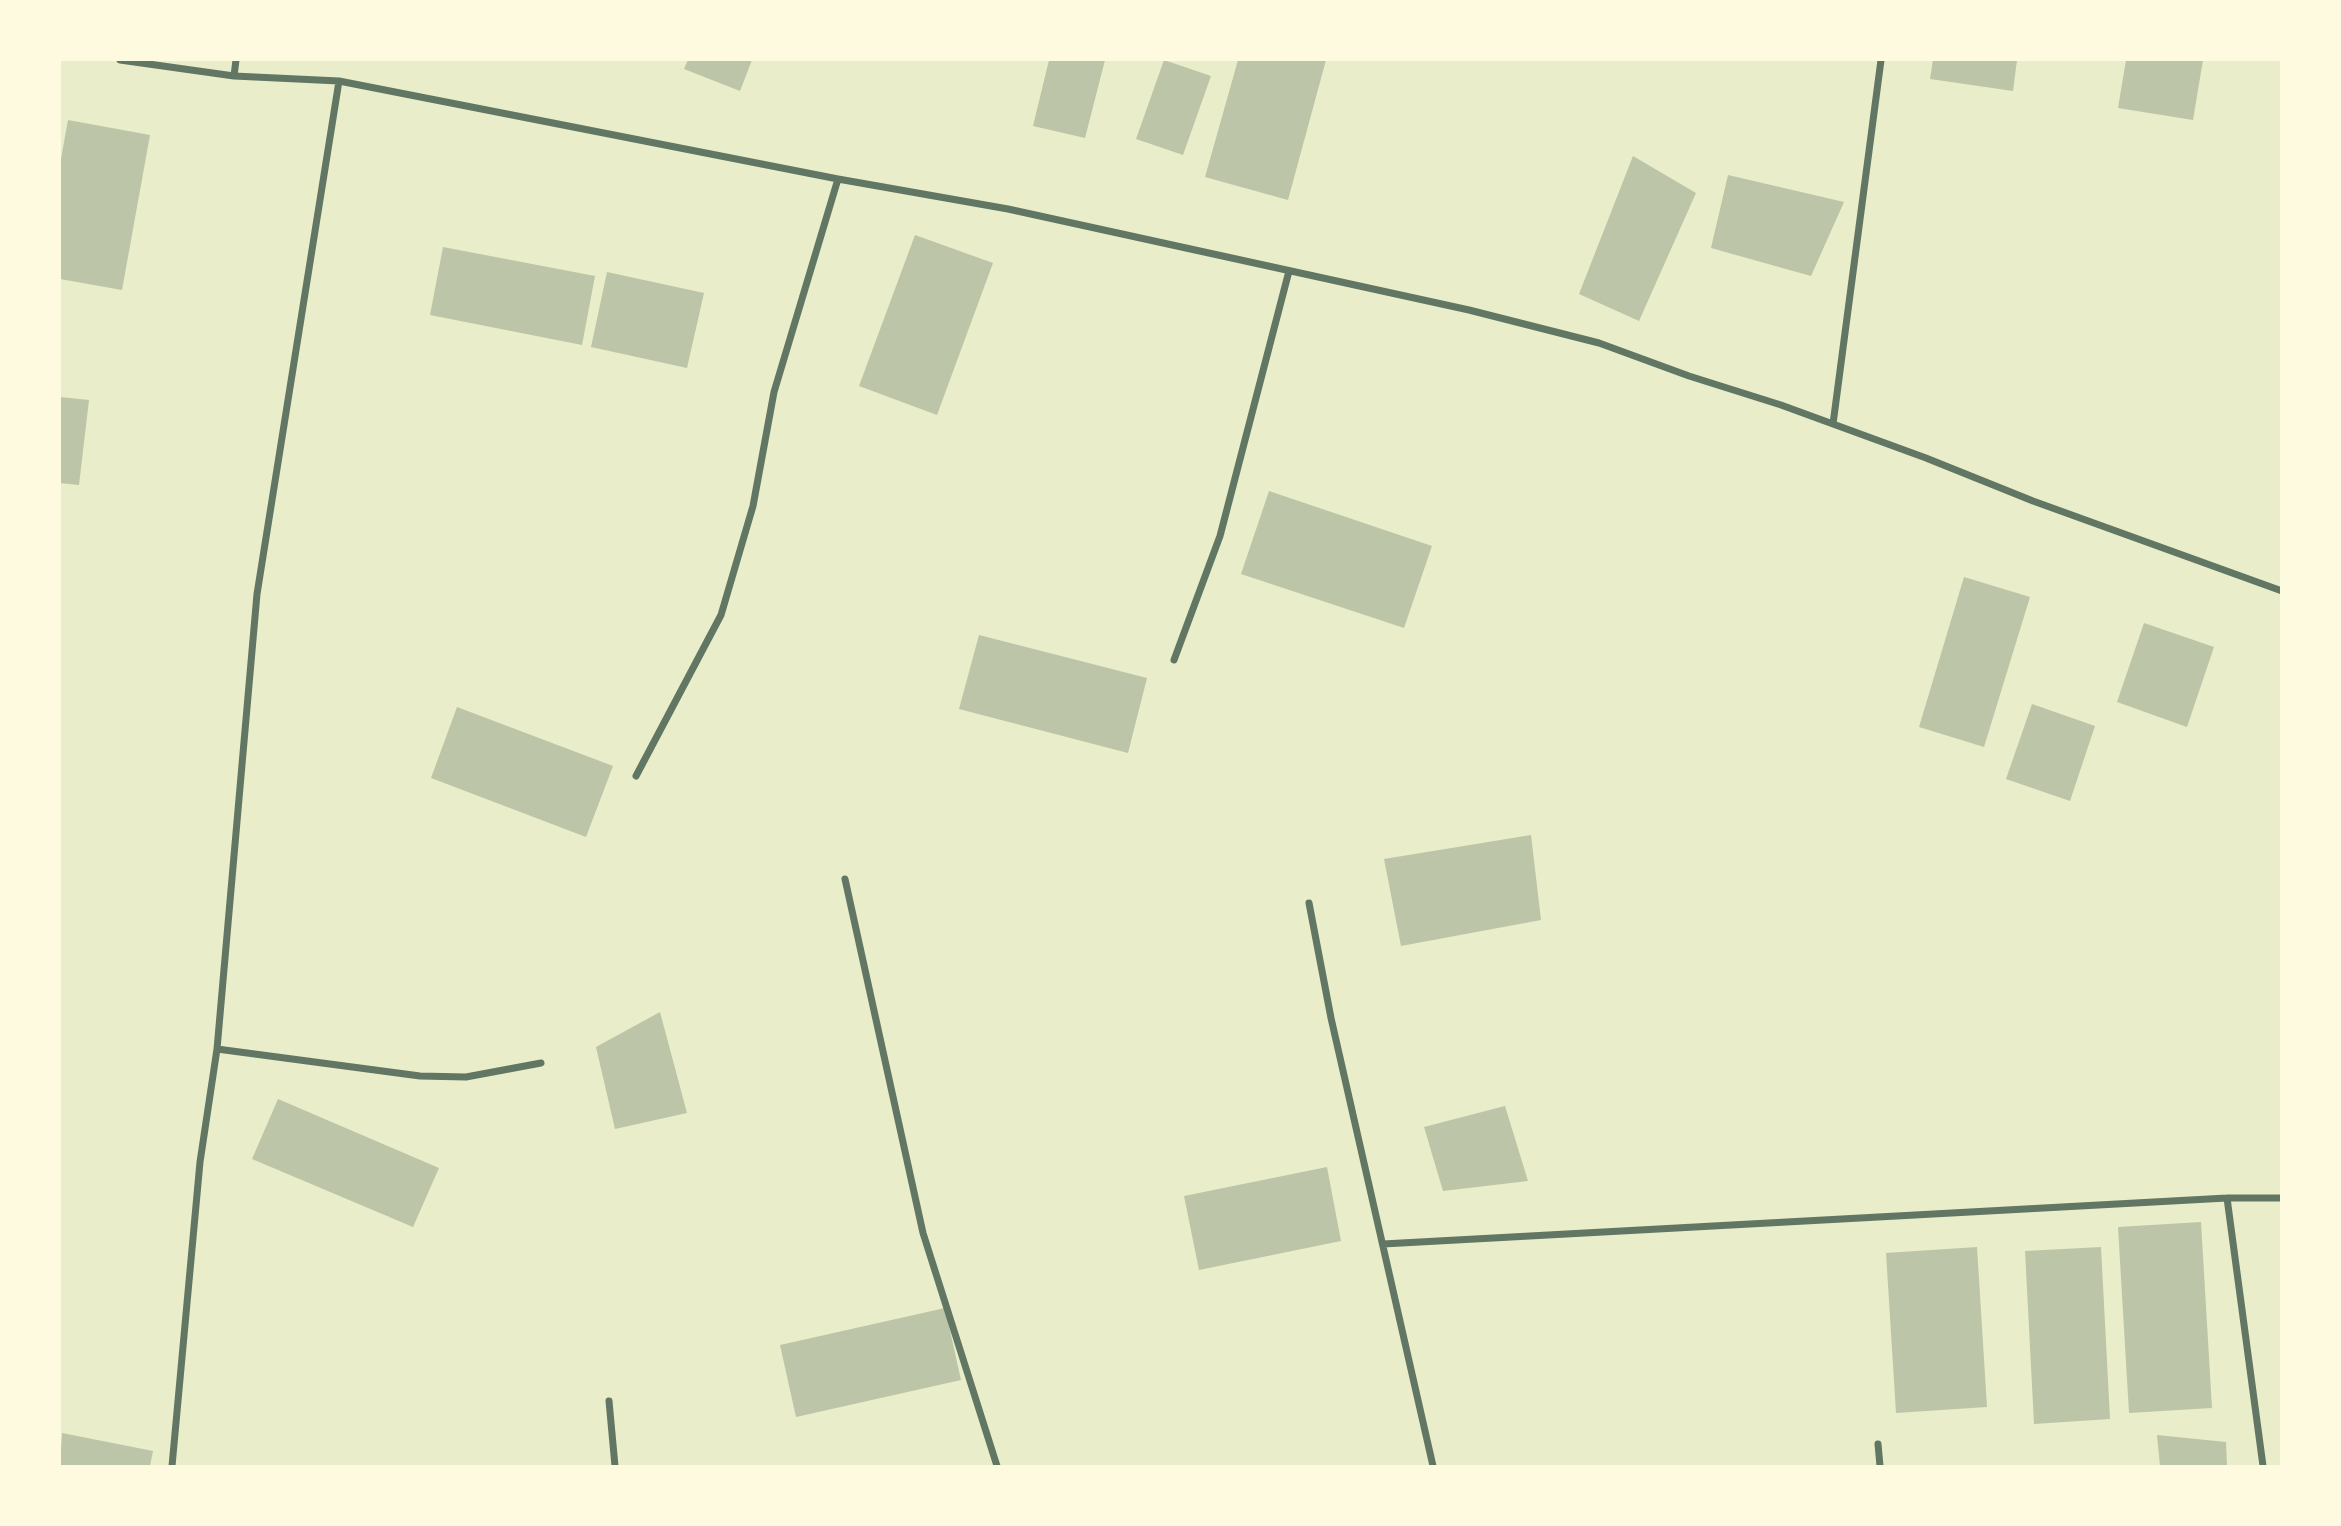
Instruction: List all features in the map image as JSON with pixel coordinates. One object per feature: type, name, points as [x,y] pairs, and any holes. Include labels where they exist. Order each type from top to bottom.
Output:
[{"type":"street","points":[[120,60],[234,76],[340,81],[838,179],[1008,209],[1469,310],[1599,343],[1689,376],[1781,405],[2033,501],[2281,591]]},
{"type":"street","points":[[234,76],[236,60]]},
{"type":"street","points":[[1833,424],[1881,60]]},
{"type":"street","points":[[172,1466],[200,1162],[217,1049],[257,594],[340,81]]},
{"type":"street","points":[[636,776],[721,615],[753,506],[774,392],[838,179]]},
{"type":"street","points":[[1174,660],[1220,536],[1289,271]]},
{"type":"street","points":[[845,879],[923,1233],[997,1466]]},
{"type":"street","points":[[1309,903],[1331,1018],[1433,1466]]},
{"type":"street","points":[[217,1049],[420,1076],[466,1077],[541,1063]]},
{"type":"street","points":[[1383,1244],[2227,1198],[2281,1198]]},
{"type":"street","points":[[2227,1198],[2263,1466]]},
{"type":"street","points":[[609,1401],[615,1466]]},
{"type":"street","points":[[1878,1444],[1880,1466]]},
{"type":"building","points":[[688,60],[752,60],[740,91],[684,69]]},
{"type":"building","points":[[1049,60],[1105,60],[1085,138],[1033,126]]},
{"type":"building","points":[[1164,60],[1211,76],[1183,155],[1136,139]]},
{"type":"building","points":[[1238,60],[1326,60],[1288,200],[1205,177]]},
{"type":"building","points":[[1933,60],[2017,60],[2013,91],[1930,79]]},
{"type":"building","points":[[2126,60],[2203,60],[2193,120],[2118,108]]},
{"type":"building","points":[[68,120],[150,135],[122,290],[60,279],[60,164]]},
{"type":"building","points":[[1633,156],[1696,193],[1639,321],[1579,294]]},
{"type":"building","points":[[1728,175],[1844,202],[1811,276],[1711,248]]},
{"type":"building","points":[[915,235],[993,263],[937,415],[859,386]]},
{"type":"building","points":[[443,247],[595,276],[582,345],[430,315]]},
{"type":"building","points":[[607,272],[704,293],[687,368],[591,347]]},
{"type":"building","points":[[60,397],[89,400],[79,485],[60,483]]},
{"type":"building","points":[[1269,491],[1432,546],[1404,628],[1241,574]]},
{"type":"building","points":[[1964,577],[2030,597],[1984,747],[1919,727]]},
{"type":"building","points":[[2144,623],[2214,647],[2187,727],[2117,702]]},
{"type":"building","points":[[979,635],[1147,678],[1128,753],[959,709]]},
{"type":"building","points":[[2032,704],[2095,726],[2070,801],[2006,779]]},
{"type":"building","points":[[457,707],[613,766],[586,837],[431,778]]},
{"type":"building","points":[[1531,835],[1541,920],[1401,946],[1384,859]]},
{"type":"building","points":[[660,1012],[687,1113],[615,1129],[596,1047]]},
{"type":"building","points":[[278,1099],[439,1168],[413,1227],[252,1159]]},
{"type":"building","points":[[1505,1106],[1528,1181],[1443,1191],[1424,1127]]},
{"type":"building","points":[[1327,1167],[1341,1241],[1199,1270],[1184,1196]]},
{"type":"building","points":[[2201,1222],[2212,1408],[2129,1413],[2118,1227]]},
{"type":"building","points":[[1977,1247],[1987,1407],[1896,1413],[1886,1253]]},
{"type":"building","points":[[2101,1247],[2110,1419],[2034,1424],[2025,1251]]},
{"type":"building","points":[[945,1308],[961,1380],[796,1417],[780,1345]]},
{"type":"building","points":[[62,1433],[153,1451],[150,1466],[60,1466]]},
{"type":"building","points":[[2157,1435],[2226,1442],[2227,1466],[2160,1466]]}]
